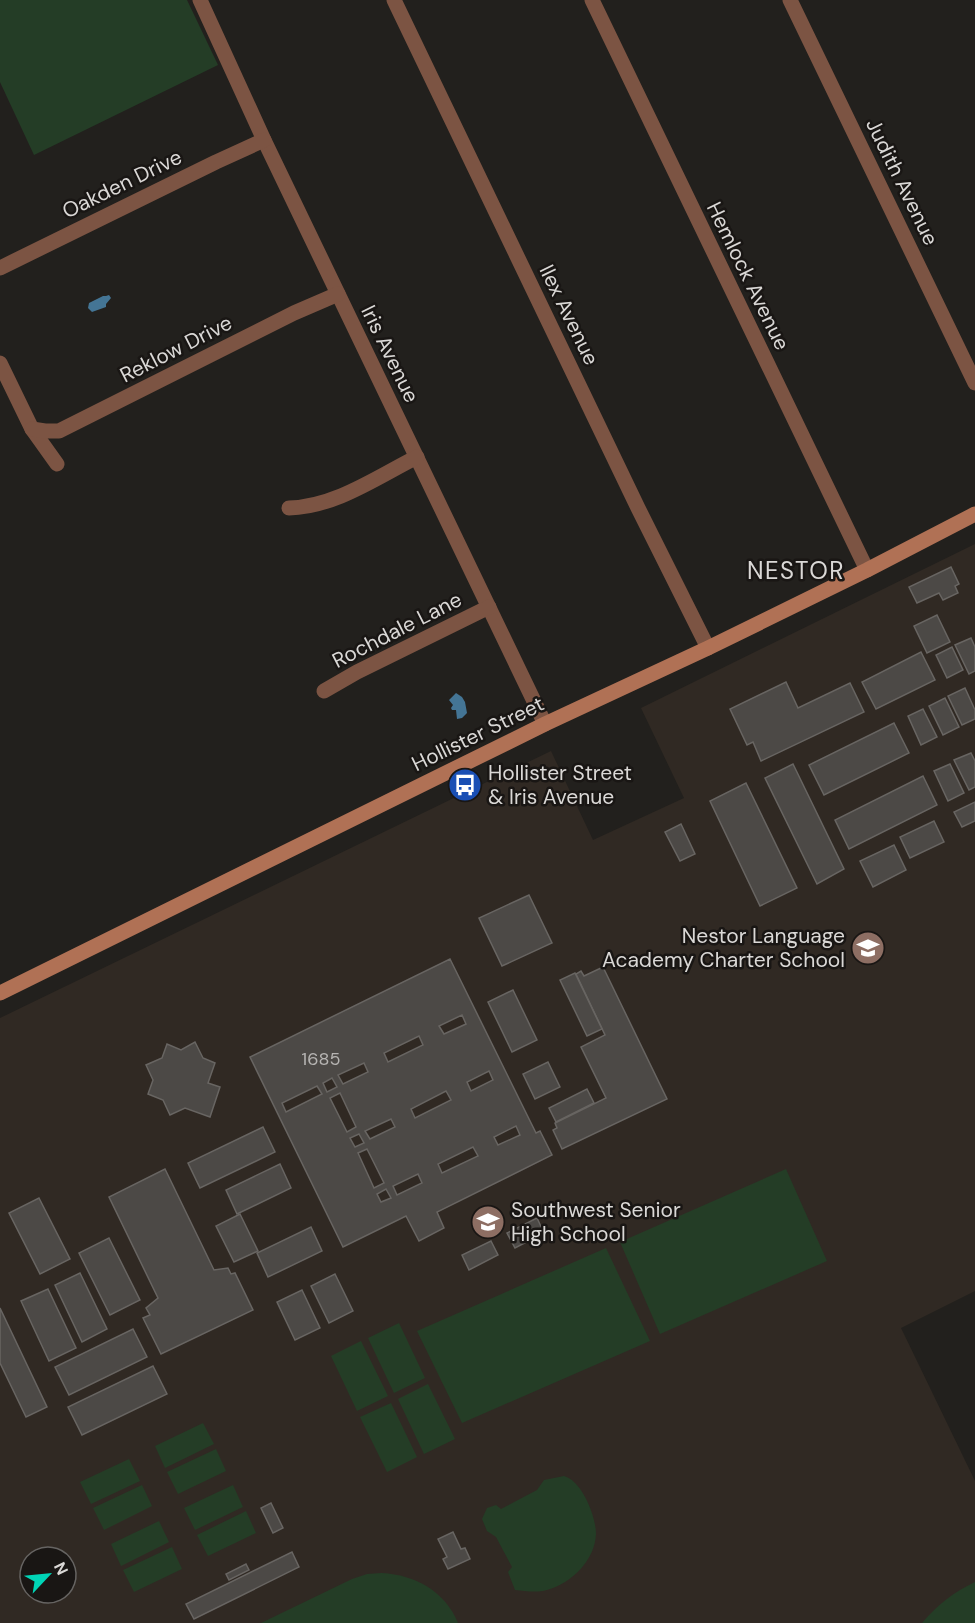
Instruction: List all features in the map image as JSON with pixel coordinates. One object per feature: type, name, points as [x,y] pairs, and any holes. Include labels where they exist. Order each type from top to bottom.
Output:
[{"type":"main road","name":"Hollister Street","points":[[0,993],[545,724],[867,570],[975,514]]},
{"type":"street","name":"Iris Avenue","points":[[200,0],[264,140],[545,724]]},
{"type":"street","name":"Ilex Avenue","points":[[394,0],[638,508],[708,648]]},
{"type":"street","name":"Hemlock Avenue","points":[[592,0],[867,570]]},
{"type":"street","name":"Judith Avenue","points":[[790,0],[975,383]]},
{"type":"street","name":"Oakden Drive","points":[[0,268],[264,140]]},
{"type":"street","name":"Reklow Drive","points":[[32,429],[59,431],[294,313],[338,294]]},
{"type":"street","points":[[0,363],[32,429],[57,464]]},
{"type":"street","points":[[289,508],[298,508],[343,495],[417,457]]},
{"type":"street","name":"Rochdale Lane","points":[[324,691],[357,672],[489,607]]},
{"type":"shaded area","name":"Southwest Senior High School","points":[[975,544],[975,1291],[901,1328],[975,1481],[975,1623],[0,1623],[0,1018],[551,751],[593,840],[684,798],[641,708]]},
{"type":"green space","points":[[0,0],[187,0],[218,65],[34,155],[0,82]]},
{"type":"green space","points":[[786,1169],[827,1261],[660,1334],[620,1242]]},
{"type":"green space","points":[[606,1248],[650,1341],[462,1423],[417,1331]]},
{"type":"green space","points":[[399,1323],[425,1378],[394,1393],[368,1338]]},
{"type":"green space","points":[[361,1341],[388,1396],[357,1411],[331,1356]]},
{"type":"green space","points":[[428,1384],[455,1439],[424,1454],[398,1399]]},
{"type":"green space","points":[[391,1403],[417,1457],[387,1472],[360,1417]]},
{"type":"green space","points":[[203,1423],[214,1444],[165,1468],[155,1446]]},
{"type":"green space","points":[[216,1449],[226,1471],[178,1494],[167,1472]]},
{"type":"green space","points":[[129,1459],[140,1481],[91,1504],[80,1482]]},
{"type":"green space","points":[[564,1476],[579,1487],[586,1499],[595,1522],[595,1544],[587,1561],[565,1582],[547,1590],[531,1592],[515,1590],[508,1572],[512,1567],[496,1537],[487,1531],[482,1519],[487,1508],[496,1505],[501,1509],[537,1490],[544,1480]]},
{"type":"green space","points":[[142,1485],[152,1506],[104,1530],[93,1508]]},
{"type":"green space","points":[[233,1485],[243,1507],[195,1530],[184,1508]]},
{"type":"green space","points":[[246,1511],[256,1533],[208,1556],[197,1535]]},
{"type":"green space","points":[[159,1521],[169,1542],[121,1566],[111,1544]]},
{"type":"green space","points":[[172,1547],[182,1569],[134,1592],[123,1570]]},
{"type":"green space","points":[[382,1573],[406,1577],[428,1587],[445,1602],[458,1623],[261,1623],[352,1579],[367,1574]]},
{"type":"green space","points":[[975,1582],[975,1623],[922,1623],[946,1600]]},
{"type":"water","points":[[109,295],[111,298],[106,307],[92,312],[88,308],[89,303]]},
{"type":"water","points":[[456,693],[465,702],[467,713],[457,719],[456,710],[452,710],[453,705],[449,700]]},
{"type":"building","points":[[951,567],[959,584],[955,586],[958,593],[943,600],[939,593],[917,603],[909,587]]},
{"type":"building","points":[[937,615],[950,642],[927,653],[914,626]]},
{"type":"building","points":[[971,638],[975,647],[975,671],[969,674],[955,645]]},
{"type":"building","points":[[952,647],[963,670],[947,678],[936,655]]},
{"type":"building","points":[[921,652],[935,680],[876,709],[862,682]]},
{"type":"building","points":[[786,682],[798,708],[850,683],[864,712],[761,761],[753,742],[747,745],[730,709]]},
{"type":"building","points":[[965,688],[975,710],[975,719],[962,725],[948,696]]},
{"type":"building","points":[[945,698],[959,727],[943,735],[929,706]]},
{"type":"building","points":[[923,709],[937,737],[921,745],[908,716]]},
{"type":"building","points":[[894,723],[909,753],[824,795],[809,765]]},
{"type":"building","points":[[971,753],[975,761],[975,787],[969,790],[954,760]]},
{"type":"building","points":[[793,764],[844,869],[817,884],[765,778]]},
{"type":"building","points":[[950,764],[964,793],[948,801],[934,771]]},
{"type":"building","points":[[923,776],[937,805],[849,849],[835,820]]},
{"type":"building","points":[[746,783],[797,888],[760,906],[710,801]]},
{"type":"building","points":[[975,802],[975,821],[962,827],[954,812]]},
{"type":"building","points":[[934,821],[944,842],[910,858],[900,837]]},
{"type":"building","points":[[681,824],[695,854],[680,861],[665,832]]},
{"type":"building","points":[[894,845],[906,870],[873,887],[860,861]]},
{"type":"building","points":[[529,895],[552,943],[502,966],[479,918]]},
{"type":"building","points":[[450,959],[536,1133],[540,1131],[552,1155],[437,1212],[444,1228],[419,1241],[406,1216],[343,1247],[250,1057]],"holes":[[[462,1015],[466,1024],[444,1034],[439,1026]],[[419,1036],[423,1045],[388,1062],[384,1053]],[[364,1063],[368,1072],[343,1084],[338,1075]],[[489,1071],[493,1080],[471,1091],[467,1082]],[[332,1078],[337,1087],[327,1092],[323,1083]],[[317,1086],[322,1094],[286,1112],[282,1103]],[[446,1091],[451,1100],[415,1118],[411,1109]],[[340,1093],[356,1127],[347,1132],[330,1098]],[[391,1119],[395,1127],[370,1139],[365,1131]],[[516,1126],[520,1135],[498,1145],[494,1137]],[[359,1134],[364,1143],[355,1147],[350,1138]],[[473,1147],[478,1156],[442,1173],[438,1164]],[[367,1149],[384,1183],[374,1188],[358,1153]],[[418,1174],[422,1183],[397,1195],[393,1186]],[[386,1189],[391,1198],[381,1202],[377,1194]]]},
{"type":"building","points":[[603,967],[667,1099],[562,1149],[553,1130],[557,1128],[555,1123],[606,1098],[581,1047],[605,1035],[576,974],[581,971],[584,976]]},
{"type":"building","points":[[575,973],[602,1029],[587,1036],[560,980]]},
{"type":"building","points":[[513,990],[537,1040],[512,1052],[488,1002]]},
{"type":"building","points":[[195,1042],[203,1058],[215,1063],[208,1083],[220,1087],[210,1117],[185,1108],[170,1115],[163,1100],[148,1094],[153,1080],[146,1065],[162,1058],[167,1044],[181,1050]]},
{"type":"building","points":[[548,1062],[560,1087],[535,1099],[523,1074]]},
{"type":"building","points":[[587,1089],[594,1103],[556,1122],[549,1108]]},
{"type":"building","points":[[263,1127],[275,1152],[200,1188],[188,1163]]},
{"type":"building","points":[[280,1164],[291,1188],[237,1214],[226,1190]]},
{"type":"building","points":[[165,1169],[214,1270],[228,1268],[231,1274],[235,1273],[253,1310],[161,1354],[143,1318],[150,1315],[146,1308],[158,1298],[109,1197]]},
{"type":"building","points":[[39,1198],[70,1259],[40,1274],[9,1213]]},
{"type":"building","points":[[240,1214],[258,1251],[234,1262],[216,1226]]},
{"type":"building","points":[[537,1218],[544,1233],[515,1248],[507,1233]]},
{"type":"building","points":[[311,1227],[322,1251],[268,1277],[257,1253]]},
{"type":"building","points":[[109,1238],[140,1300],[110,1315],[79,1253]]},
{"type":"building","points":[[491,1241],[498,1255],[469,1270],[462,1255]]},
{"type":"building","points":[[80,1273],[107,1329],[82,1342],[55,1285]]},
{"type":"building","points":[[335,1274],[353,1311],[329,1323],[311,1286]]},
{"type":"building","points":[[48,1289],[76,1348],[49,1361],[21,1301]]},
{"type":"building","points":[[302,1290],[320,1328],[295,1340],[277,1302]]},
{"type":"building","points":[[0,1308],[47,1407],[26,1417],[0,1363]]},
{"type":"building","points":[[133,1329],[147,1357],[69,1395],[55,1367]]},
{"type":"building","points":[[153,1366],[167,1394],[82,1435],[68,1407]]},
{"type":"building","points":[[271,1503],[283,1528],[273,1533],[261,1508]]},
{"type":"building","points":[[453,1532],[461,1549],[465,1548],[470,1559],[448,1569],[443,1559],[447,1557],[438,1539]]},
{"type":"building","points":[[292,1552],[299,1567],[194,1619],[186,1604]]},
{"type":"building","points":[[246,1564],[249,1570],[229,1580],[226,1574]]},
{"type":"place","name":"Hollister Street & Iris Avenue","points":[[465,785]]},
{"type":"place","name":"Nestor Language Academy Charter School","points":[[868,948]]},
{"type":"place","name":"Southwest Senior High School","points":[[488,1222]]},
{"type":"district","name":"NESTOR","points":[[796,570]]}]
